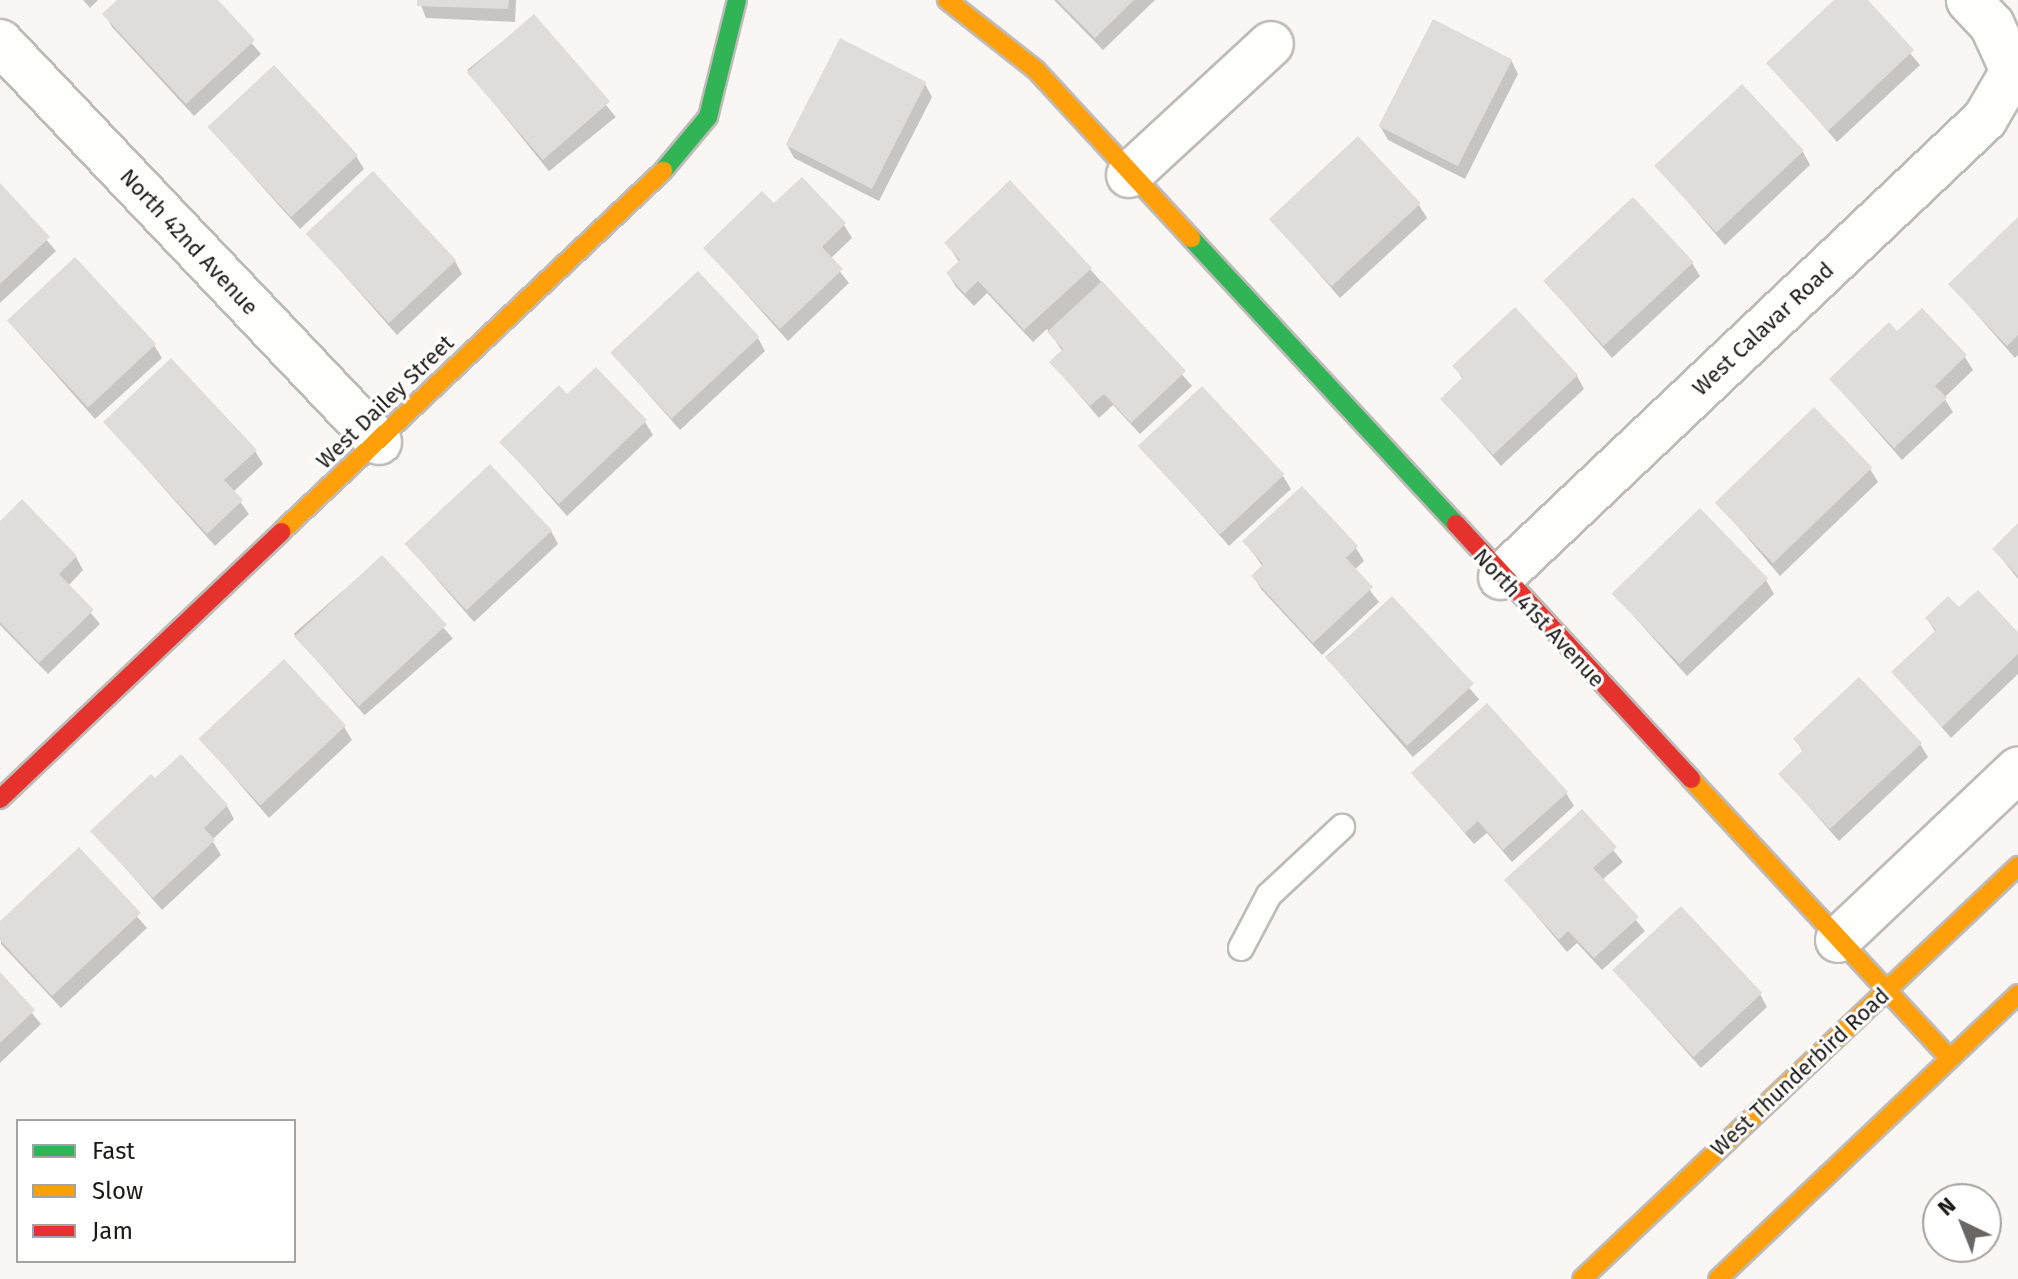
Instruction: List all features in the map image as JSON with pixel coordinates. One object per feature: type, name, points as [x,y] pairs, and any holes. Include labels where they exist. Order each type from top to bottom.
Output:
[{"type":"street","name":"West Dailey Street","points":[[0,799],[679,156],[708,117],[737,0]]},
{"type":"street","name":"North 41st Avenue","points":[[947,0],[1036,70],[1129,175],[1950,1059]]},
{"type":"street","name":"West Calavar Road","points":[[1501,577],[1985,119],[2013,71],[1992,25],[1969,0]]},
{"type":"street","name":"North 42nd Avenue","points":[[0,42],[379,442]]},
{"type":"street","points":[[1129,175],[1271,44]]},
{"type":"street","points":[[1838,940],[2018,770]]},
{"type":"street","name":"West Thunderbird Road","points":[[1582,1279],[2018,866]]},
{"type":"street","points":[[1718,1279],[2018,994]]},
{"type":"lane","points":[[1241,948],[1269,895],[1342,827]]},
{"type":"building","points":[[117,0],[218,0],[255,40],[186,104],[102,14]]},
{"type":"building","points":[[417,0],[509,0],[508,9],[417,6]]},
{"type":"building","points":[[1057,0],[1134,0],[1095,38]]},
{"type":"building","points":[[1834,0],[1868,0],[1914,50],[1828,131],[1766,63]]},
{"type":"building","points":[[534,14],[610,102],[543,160],[467,72]]},
{"type":"building","points":[[1433,19],[1512,59],[1458,166],[1379,126]]},
{"type":"building","points":[[840,38],[926,82],[872,189],[786,145]]},
{"type":"building","points":[[274,65],[358,155],[291,217],[207,127]]},
{"type":"building","points":[[1742,84],[1804,151],[1716,232],[1654,166]]},
{"type":"building","points":[[1358,136],[1421,203],[1332,286],[1269,219]]},
{"type":"building","points":[[373,171],[456,260],[389,323],[306,234]]},
{"type":"building","points":[[802,177],[846,223],[822,247],[843,269],[780,329],[703,248],[762,191],[774,203]]},
{"type":"building","points":[[1010,180],[1092,268],[1024,330],[978,281],[965,294],[946,273],[960,260],[944,243]]},
{"type":"building","points":[[0,183],[50,237],[0,284]]},
{"type":"building","points":[[1633,197],[1694,262],[1604,346],[1543,281]]},
{"type":"building","points":[[2018,217],[2018,335],[2007,346],[1948,284]]},
{"type":"building","points":[[75,257],[156,344],[88,407],[7,320]]},
{"type":"building","points":[[698,271],[759,337],[672,419],[610,353]]},
{"type":"building","points":[[1102,281],[1186,371],[1131,423],[1104,394],[1090,406],[1049,362],[1063,349],[1047,332]]},
{"type":"building","points":[[1515,307],[1578,375],[1493,455],[1440,399],[1463,377],[1452,366]]},
{"type":"building","points":[[1922,308],[1967,355],[1935,386],[1947,398],[1894,448],[1829,379],[1889,322],[1897,331]]},
{"type":"building","points":[[171,358],[257,450],[224,480],[243,500],[207,534],[103,422]]},
{"type":"building","points":[[596,367],[647,420],[559,504],[499,442],[559,385],[567,394]]},
{"type":"building","points":[[1202,386],[1285,474],[1220,535],[1138,446]]},
{"type":"building","points":[[1814,407],[1872,467],[1773,563],[1715,503]]},
{"type":"building","points":[[490,464],[552,531],[466,610],[404,544]]},
{"type":"building","points":[[1302,486],[1358,546],[1346,558],[1373,587],[1313,643],[1251,576],[1263,564],[1242,541]]},
{"type":"building","points":[[22,499],[77,556],[59,574],[94,610],[39,663],[0,622],[0,521]]},
{"type":"building","points":[[1700,508],[1768,578],[1680,664],[1612,593]]},
{"type":"building","points":[[2018,523],[2018,576],[1992,549]]},
{"type":"building","points":[[382,555],[447,624],[359,706],[294,637]]},
{"type":"building","points":[[1978,590],[2018,632],[2018,654],[1942,727],[1891,672],[1936,630],[1925,618],[1948,596],[1959,607]]},
{"type":"building","points":[[1392,596],[1474,684],[1407,746],[1325,658]]},
{"type":"building","points":[[284,659],[346,726],[260,805],[198,739]]},
{"type":"building","points":[[1859,677],[1922,743],[1830,829],[1778,774],[1803,750],[1793,739]]},
{"type":"building","points":[[1487,703],[1568,792],[1503,850],[1478,821],[1465,833],[1411,773]]},
{"type":"building","points":[[181,754],[228,805],[204,828],[215,840],[153,898],[90,831],[151,774],[155,778]]},
{"type":"building","points":[[1582,809],[1617,847],[1593,868],[1639,917],[1594,958],[1568,931],[1559,940],[1504,880]]},
{"type":"building","points":[[79,847],[141,913],[52,996],[0,940],[0,921]]},
{"type":"building","points":[[1681,906],[1762,993],[1693,1057],[1612,970]]},
{"type":"building","points":[[0,972],[35,1010],[0,1043]]},
{"type":"traffic: fast","points":[[663,171],[708,117],[737,0]]},
{"type":"traffic: fast","points":[[1191,238],[1456,524]]},
{"type":"traffic: slow","points":[[947,0],[1036,70],[1191,238]]},
{"type":"traffic: slow","points":[[281,532],[663,171]]},
{"type":"traffic: slow","points":[[1691,779],[1950,1059]]},
{"type":"traffic: slow","points":[[1582,1279],[2018,866]]},
{"type":"traffic: slow","points":[[1718,1279],[2018,994]]},
{"type":"traffic: jam","points":[[1456,524],[1691,779]]},
{"type":"traffic: jam","points":[[0,799],[281,532]]}]
